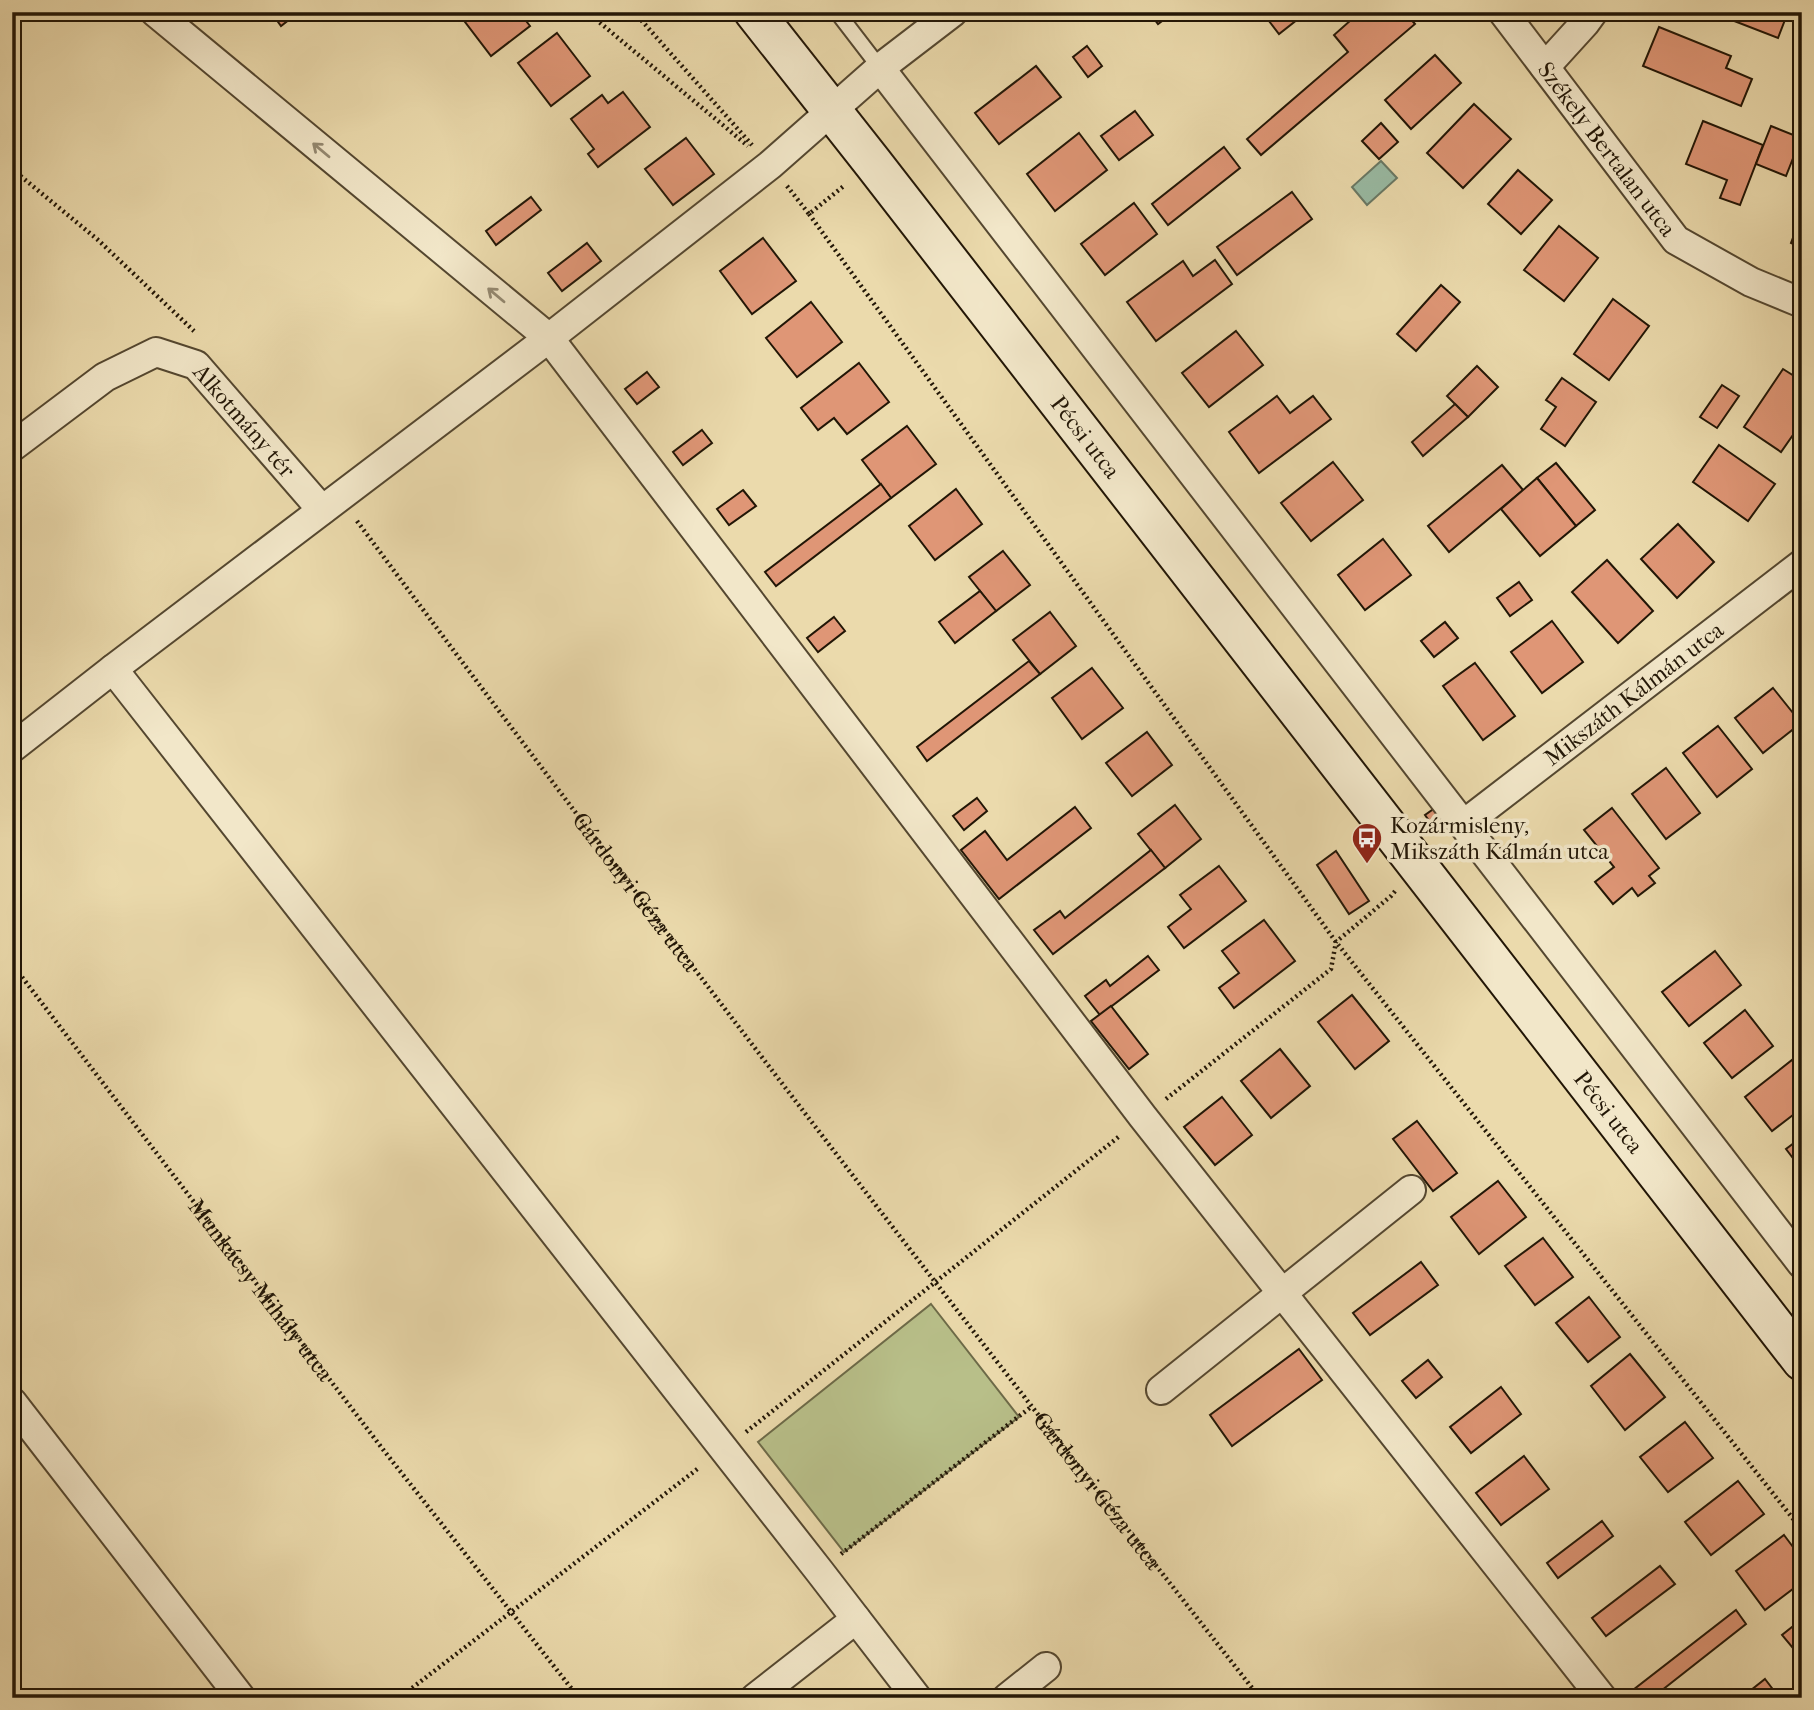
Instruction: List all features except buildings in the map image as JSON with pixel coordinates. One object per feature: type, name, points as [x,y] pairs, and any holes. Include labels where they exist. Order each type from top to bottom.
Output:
[{"type":"main road","name":"Pécsi utca","points":[[754,12],[1802,1361]]},
{"type":"street","points":[[155,12],[549,338],[1143,1117],[1602,1698]]},
{"type":"street","points":[[12,748],[549,338],[770,165],[880,68],[953,12]]},
{"type":"street","name":"Székely Bertalan utca","points":[[1503,12],[1676,240],[1751,282],[1802,303]]},
{"type":"street","points":[[1545,67],[1592,12]]},
{"type":"street","points":[[880,68],[1802,1264]]},
{"type":"street","name":"Alkotmány tér","points":[[12,447],[105,377],[156,352],[196,365],[331,504]]},
{"type":"street","name":"Mikszáth Kálmán utca","points":[[1464,824],[1802,564]]},
{"type":"street","points":[[113,669],[917,1698]]},
{"type":"street","points":[[1161,1390],[1411,1190]]},
{"type":"street","points":[[12,1402],[241,1698]]},
{"type":"street","points":[[755,1698],[856,1619]]},
{"type":"street","points":[[1007,1698],[1046,1667]]},
{"type":"lane","points":[[836,12],[880,68]]},
{"type":"path","points":[[587,12],[770,165]]},
{"type":"path","points":[[809,214],[1336,942],[1802,1530]]},
{"type":"path","name":"Gárdonyi Géza utca","points":[[331,504],[473,678],[1031,1407],[1260,1698]]},
{"type":"path","points":[[399,1698],[724,1449],[1331,970],[1336,942],[1391,896],[1417,864]]},
{"type":"path","name":"Munkácsy Mihály utca","points":[[12,964],[385,1451],[579,1698]]},
{"type":"path","points":[[820,1572],[1031,1407]]},
{"type":"shaded area","points":[[1381,161],[1397,178],[1367,205],[1352,187]]},
{"type":"shaded area","points":[[931,1304],[1019,1417],[844,1552],[758,1442]]},
{"type":"place","name":"Kozármisleny, Mikszáth Kálmán utca","points":[[1367,865]]}]
